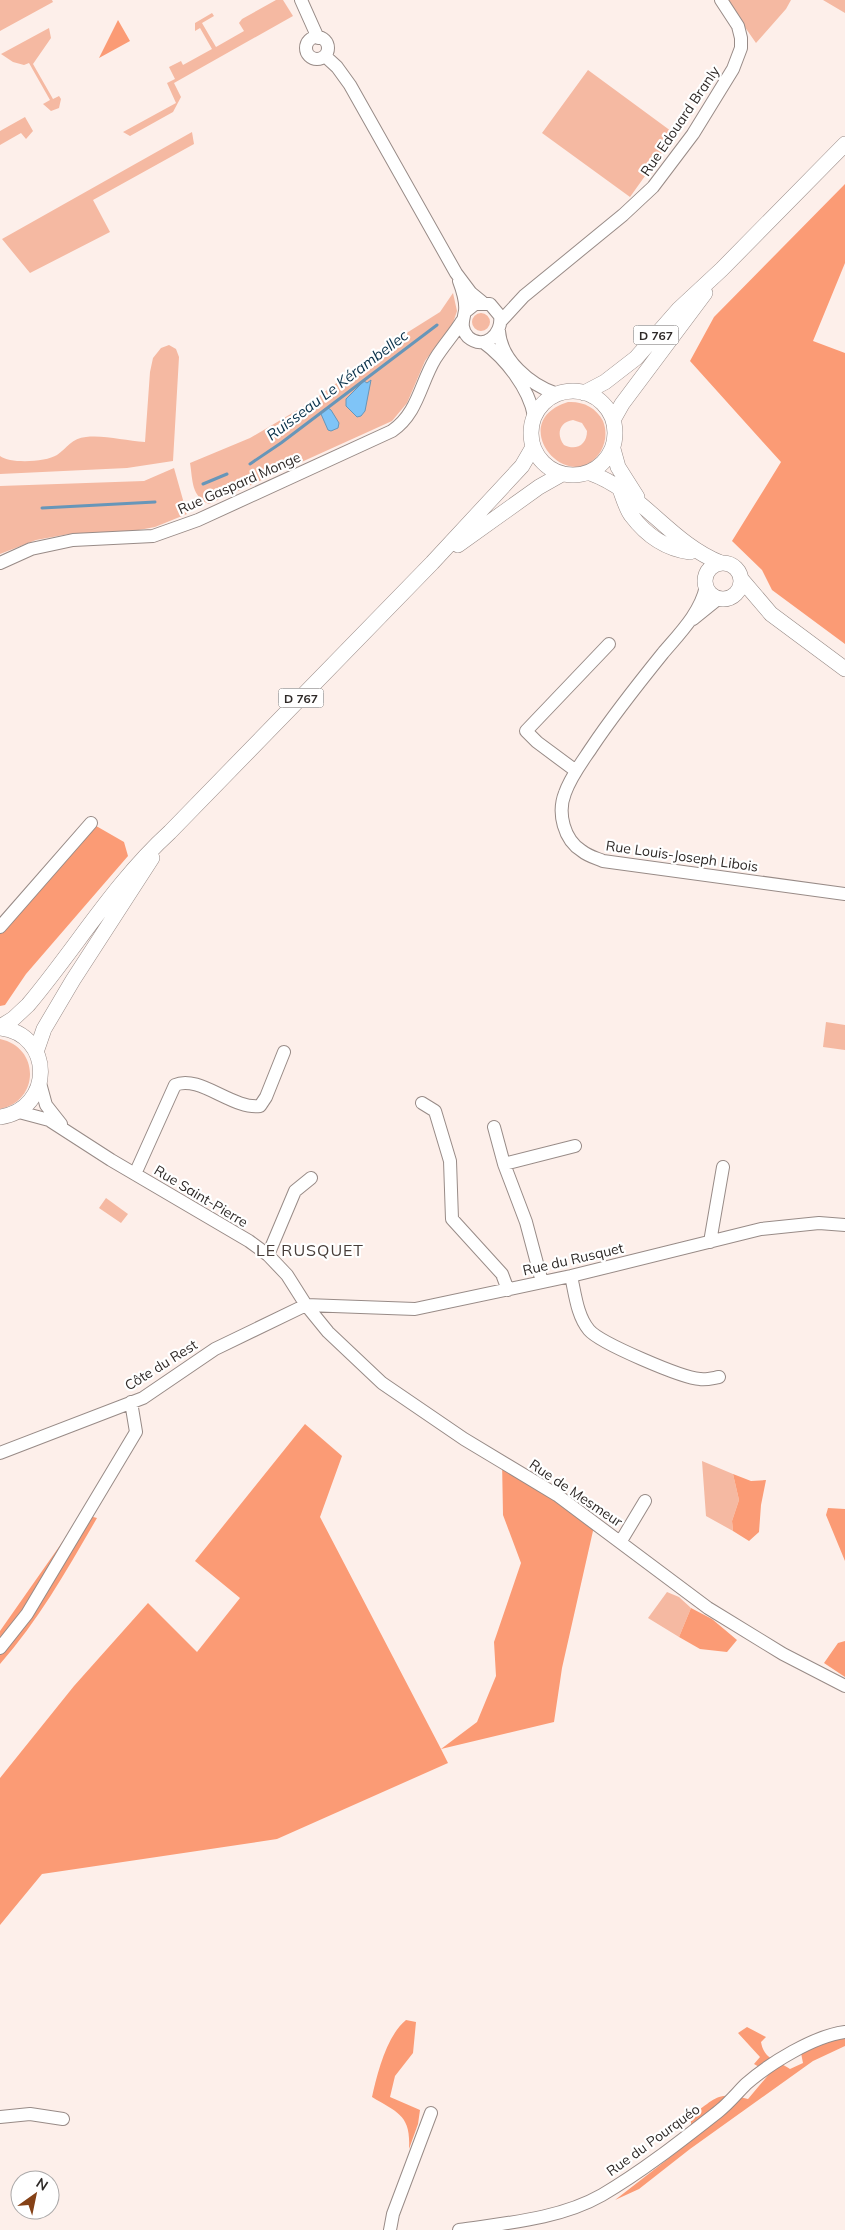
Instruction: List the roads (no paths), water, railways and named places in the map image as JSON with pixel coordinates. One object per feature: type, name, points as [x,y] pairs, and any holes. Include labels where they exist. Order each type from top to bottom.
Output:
[{"type":"main road","name":"D 767","points":[[584,392],[605,382],[636,358],[679,309],[722,270],[845,144]]},
{"type":"main road","name":"D 767","points":[[613,420],[622,404],[722,270]]},
{"type":"main road","points":[[613,449],[603,463],[590,473],[576,476],[562,474],[544,464],[533,447],[531,436],[534,416],[548,400],[557,394],[566,392],[584,392],[602,403],[613,420],[616,430],[613,449],[618,467],[642,505]]},
{"type":"main road","name":"D 767","points":[[0,1027],[13,1020],[28,1005],[123,880],[145,855],[170,832],[432,564],[522,466],[533,447]]},
{"type":"main road","points":[[590,473],[619,488],[642,505],[687,547],[713,595],[726,597],[771,614]]},
{"type":"main road","name":"D 767","points":[[432,564],[539,487],[562,474]]},
{"type":"main road","points":[[619,488],[630,514],[642,527],[668,547],[687,547],[721,563],[729,563],[735,567],[740,573],[742,580],[771,614],[845,669]]},
{"type":"main road","points":[[706,580],[710,569],[721,563]]},
{"type":"main road","points":[[726,597],[741,586],[742,580]]},
{"type":"main road","name":"D 767","points":[[36,1052],[44,1029],[73,980],[170,832]]},
{"type":"main road","points":[[0,1027],[20,1035],[36,1052],[41,1067],[40,1084],[34,1097],[19,1112],[0,1118]]},
{"type":"street","points":[[301,0],[318,38],[328,45],[325,56],[337,67],[350,85],[456,273],[471,293],[498,311],[500,339],[509,359],[531,382],[557,394]]},
{"type":"street","name":"Rue Edouard Branly","points":[[500,326],[524,296],[623,215],[653,187],[693,134],[733,69],[741,48],[742,38],[738,26],[721,0]]},
{"type":"street","points":[[456,273],[461,287],[464,332],[495,351],[528,396],[534,416]]},
{"type":"street","name":"Rue Edouard Branly","points":[[486,303],[507,302],[524,296]]},
{"type":"street","points":[[463,316],[469,307],[486,303]]},
{"type":"street","name":"Rue Gaspard Monge","points":[[0,563],[31,549],[73,540],[153,536],[198,520],[392,431],[411,413],[431,367],[463,316]]},
{"type":"street","points":[[442,350],[453,344],[493,338],[500,326]]},
{"type":"street","name":"Rue Louis-Joseph Libois","points":[[706,580],[701,601],[689,622],[617,710],[576,771],[564,794],[562,817],[572,842],[581,851],[603,861],[845,894]]},
{"type":"street","name":"Rue Louis-Joseph Libois","points":[[689,622],[726,597]]},
{"type":"street","points":[[576,771],[537,742],[526,731],[609,644]]},
{"type":"street","points":[[0,927],[91,823]]},
{"type":"street","points":[[135,1174],[174,1085],[189,1083],[248,1106],[260,1106],[266,1097],[284,1052]]},
{"type":"street","name":"Rue Saint-Pierre","points":[[40,1084],[46,1105],[66,1130]]},
{"type":"street","points":[[422,1103],[435,1111],[450,1161],[452,1219],[502,1274],[508,1290]]},
{"type":"street","name":"Rue Saint-Pierre","points":[[19,1112],[45,1118],[66,1130],[135,1174],[195,1208],[268,1255],[287,1275],[306,1305]]},
{"type":"street","points":[[494,1127],[504,1164],[526,1222],[542,1282]]},
{"type":"street","points":[[504,1164],[575,1146]]},
{"type":"street","points":[[710,1242],[723,1167]]},
{"type":"street","points":[[268,1255],[295,1191],[311,1178]]},
{"type":"street","name":"Rue du Rusquet","points":[[306,1305],[415,1309],[571,1276],[761,1229],[819,1223],[845,1225]]},
{"type":"street","points":[[571,1276],[581,1318],[590,1331],[679,1374],[701,1380],[719,1377]]},
{"type":"street","name":"Côte du Rest","points":[[0,1453],[143,1398],[215,1349],[306,1305]]},
{"type":"street","name":"Rue de Mesmeur","points":[[306,1305],[328,1332],[382,1383],[464,1439],[557,1495],[621,1541],[708,1608],[783,1654],[845,1686]]},
{"type":"street","points":[[0,1648],[27,1614],[136,1432],[131,1402]]},
{"type":"street","points":[[621,1541],[645,1501]]},
{"type":"street","name":"Rue du Pourquéo","points":[[459,2230],[556,2212],[582,2204],[602,2195],[678,2142],[721,2109],[747,2083],[783,2058],[816,2038],[845,2032]]},
{"type":"street","points":[[390,2230],[393,2214],[431,2113]]},
{"type":"street","points":[[0,2117],[30,2114],[63,2119]]},
{"type":"water","points":[[371,380],[365,411],[361,416],[357,417],[346,406],[346,399],[364,381],[367,383]]},
{"type":"water","points":[[328,408],[339,423],[338,428],[331,431],[328,430],[321,414],[323,410]]},
{"type":"waterway","name":"Ruisseau Le Kérambellec","points":[[250,464],[281,443],[437,325]]},
{"type":"waterway","name":"Ruisseau Le Kérambellec","points":[[203,484],[227,474]]},
{"type":"waterway","name":"Ruisseau Le Kérambellec","points":[[42,508],[155,502]]},
{"type":"district","name":"LE RUSQUET","points":[[310,1250]]}]
